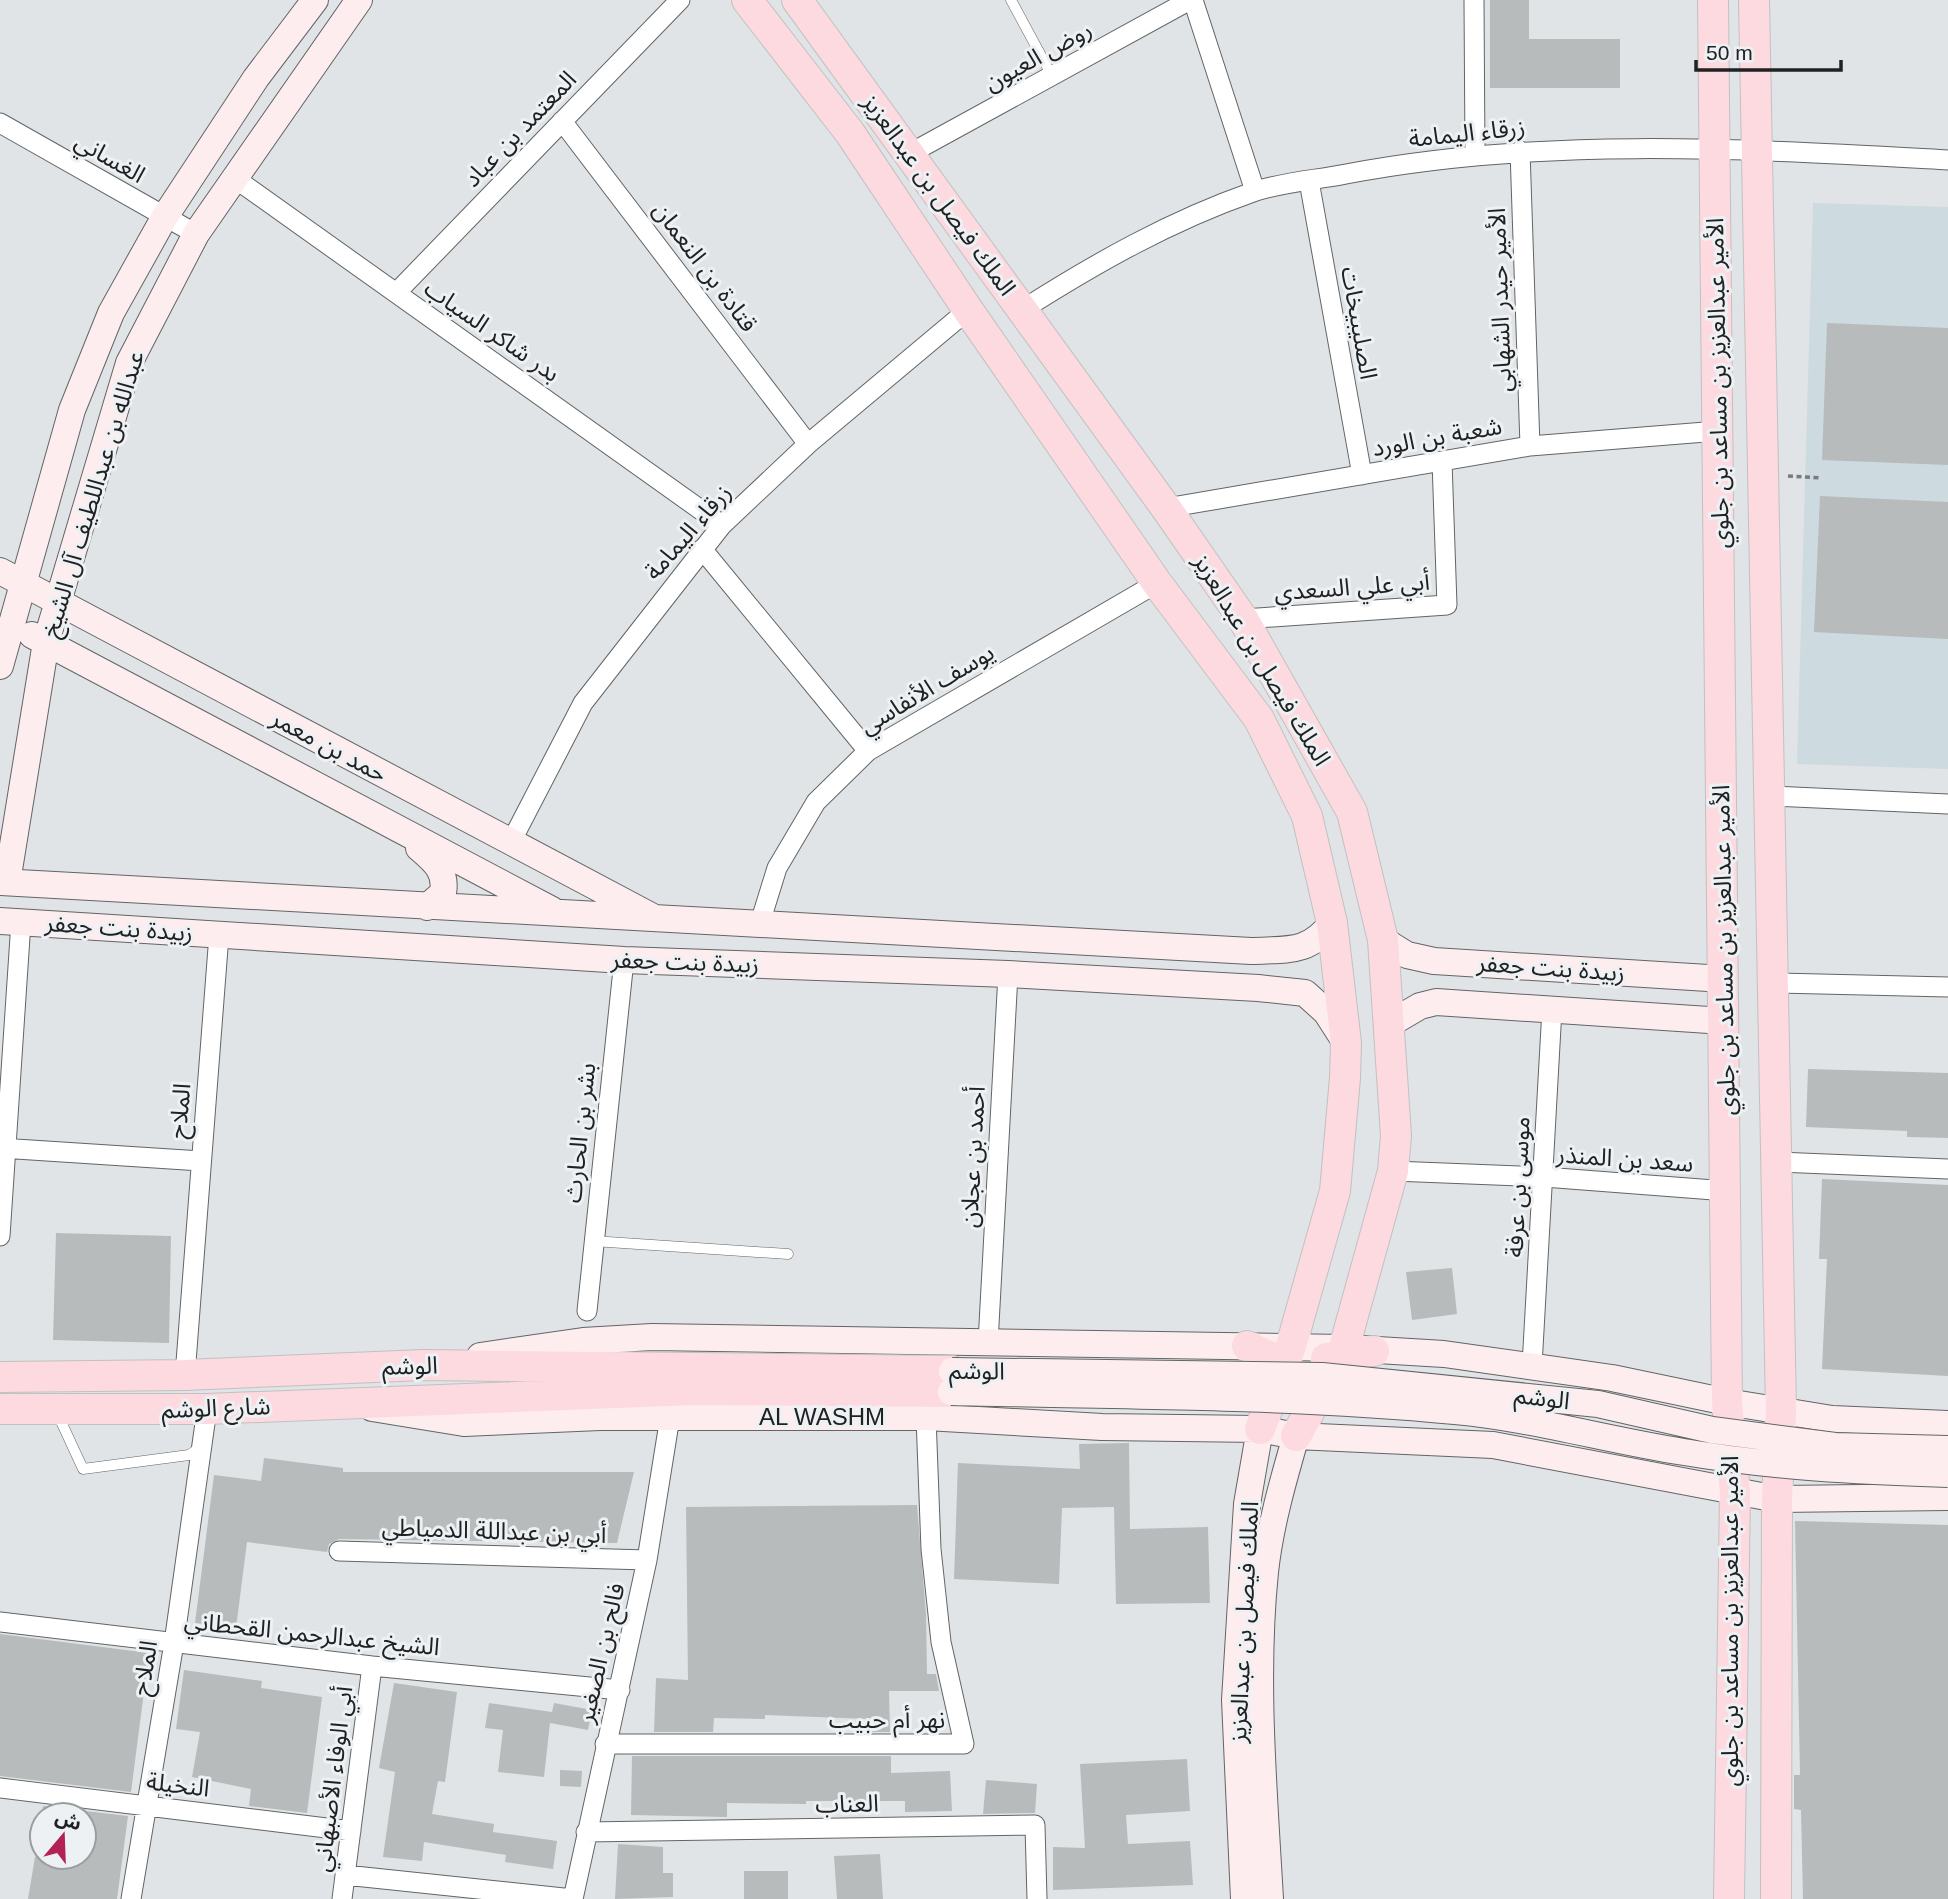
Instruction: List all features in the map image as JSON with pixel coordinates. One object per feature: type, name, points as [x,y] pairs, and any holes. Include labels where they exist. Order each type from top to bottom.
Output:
[{"type":"main road","name":"الملك فيصل بن عبدالعزيز","points":[[747,0],[850,133],[968,310],[1157,583],[1259,719],[1307,816],[1332,923],[1346,1043],[1335,1191],[1289,1364],[1260,1429]]},
{"type":"main road","name":"الملك فيصل بن عبدالعزيز","points":[[797,0],[1166,508],[1243,619],[1352,812],[1383,940],[1391,1023],[1396,1136],[1393,1171],[1353,1351],[1296,1436]]},
{"type":"main road","name":"الأمير عبدالعزيز بن مساعد بن جلوي","points":[[1713,0],[1727,1191],[1727,1402],[1735,1493],[1728,1899]]},
{"type":"main road","name":"الأمير عبدالعزيز بن مساعد بن جلوي","points":[[1754,0],[1780,1412],[1777,1499],[1776,1899]]},
{"type":"main road","points":[[1248,1346],[1289,1364],[1353,1351]]},
{"type":"main road","points":[[1289,1364],[1300,1409],[1296,1436]]},
{"type":"main road","name":"الوشم","points":[[0,1377],[185,1375],[423,1365],[952,1381]]},
{"type":"main road","name":"الوشم","points":[[432,1400],[952,1381]]},
{"type":"main road","name":"شارع الوشم","points":[[0,1409],[208,1409],[432,1400]]},
{"type":"street","name":"عبدالله بن عبداللطيف آل الشيخ","points":[[0,666],[11,577],[72,410],[111,313],[164,218],[256,78],[315,0]]},
{"type":"street","name":"عبدالله بن عبداللطيف آل الشيخ","points":[[4,882],[46,642],[60,603],[129,363],[196,234],[233,177],[359,0]]},
{"type":"street","name":"المعتمد بن عباد","points":[[396,293],[680,0]]},
{"type":"street","name":"روض العيون","points":[[909,154],[1192,0]]},
{"type":"street","points":[[1192,0],[1255,191]]},
{"type":"street","points":[[1474,0],[1475,156]]},
{"type":"street","name":"قتادة بن النعمان","points":[[562,121],[808,444]]},
{"type":"street","name":"الغساني","points":[[0,123],[196,234]]},
{"type":"street","name":"زرقاء اليمامة","points":[[1022,310],[1095,263],[1166,227],[1255,191],[1384,166],[1520,151],[1716,148],[1948,160]]},
{"type":"street","name":"الأمير حيدر الشهابي","points":[[1520,151],[1530,446]]},
{"type":"street","name":"بدر شاكر السياب","points":[[233,177],[722,525]]},
{"type":"street","name":"الصليبيخات","points":[[1309,181],[1362,475]]},
{"type":"street","name":"زرقاء اليمامة","points":[[510,842],[583,703],[722,525],[808,444],[968,310]]},
{"type":"street","name":"شعبة بن الورد","points":[[1166,508],[1530,446],[1718,431]]},
{"type":"street","name":"أبي علي السعدي","points":[[1243,619],[1447,605],[1442,461]]},
{"type":"street","points":[[702,549],[868,751]]},
{"type":"street","name":"حمد بن معمر","points":[[11,577],[659,920]]},
{"type":"street","name":"يوسف الأنفاسي","points":[[759,926],[777,868],[816,802],[868,751],[1157,583]]},
{"type":"street","name":"حمد بن معمر","points":[[6,621],[560,915]]},
{"type":"street","points":[[1769,796],[1948,804]]},
{"type":"street","points":[[397,828],[438,864],[443,876],[443,893],[420,906],[395,911],[387,926],[397,941],[417,947]]},
{"type":"street","name":"زبيدة بنت جعفر","points":[[4,882],[759,926],[1251,950],[1303,948],[1320,939],[1332,923]]},
{"type":"street","points":[[319,900],[340,907],[345,916],[344,926],[338,934],[319,941]]},
{"type":"street","points":[[0,1236],[11,922]]},
{"type":"street","name":"زبيدة بنت جعفر","points":[[11,922],[624,960],[1008,974],[1258,988],[1305,993],[1326,1012],[1346,1043]]},
{"type":"street","name":"الملاح","points":[[185,1375],[219,935]]},
{"type":"street","name":"زبيدة بنت جعفر","points":[[1383,940],[1407,956],[1724,979]]},
{"type":"street","points":[[1251,950],[1269,958],[1274,968],[1268,984],[1258,988]]},
{"type":"street","name":"بشر بن الحارث","points":[[587,1311],[592,1241],[624,960]]},
{"type":"street","points":[[1461,962],[1450,965],[1441,981],[1448,997],[1461,1003]]},
{"type":"street","name":"أحمد بن عجلان","points":[[988,1343],[1008,974]]},
{"type":"street","points":[[1773,983],[1948,987]]},
{"type":"street","name":"زبيدة بنت جعفر","points":[[1391,1023],[1428,1004],[1461,1003],[1724,1021]]},
{"type":"street","name":"موسى بن عرفة","points":[[1532,1367],[1552,1009]]},
{"type":"street","points":[[2,1148],[201,1161]]},
{"type":"street","points":[[1776,1162],[1948,1169]]},
{"type":"street","name":"سعد بن المنذر","points":[[1393,1171],[1544,1177],[1727,1191]]},
{"type":"street","points":[[423,1365],[583,1341],[652,1336],[1248,1346]]},
{"type":"street","points":[[1102,1427],[1129,1422],[1147,1401],[1150,1387],[1149,1373],[1137,1356],[1120,1345],[1106,1343]]},
{"type":"street","points":[[1353,1351],[1339,1378],[1336,1393],[1338,1409],[1345,1423],[1356,1433],[1371,1440]]},
{"type":"street","name":"الوشم","points":[[1353,1351],[1444,1354],[1612,1378],[1780,1412],[1832,1419],[1948,1424]]},
{"type":"street","name":"الوشم","points":[[952,1381],[1322,1376],[1598,1404],[1712,1430],[1835,1446],[1948,1449]]},
{"type":"street","name":"الوشم","points":[[952,1381],[1457,1411],[1579,1430],[1682,1452],[1783,1466],[1948,1474]]},
{"type":"street","name":"AL WASHM","points":[[349,1403],[401,1415],[464,1423],[600,1417],[926,1417],[1102,1427],[1260,1429],[1296,1436]]},
{"type":"street","name":"الملاح","points":[[131,1899],[174,1643],[208,1409]]},
{"type":"street","name":"فالح بن الصغير","points":[[573,1899],[647,1560],[670,1417]]},
{"type":"street","name":"نهر أم حبيب","points":[[605,1744],[964,1744],[941,1642],[931,1549],[926,1417]]},
{"type":"street","name":"الملك فيصل بن عبدالعزيز","points":[[1244,1899],[1235,1700],[1247,1504],[1260,1429]]},
{"type":"street","points":[[1296,1436],[1493,1445],[1777,1499],[1948,1497]]},
{"type":"street","name":"الملك فيصل بن عبدالعزيز","points":[[1270,1899],[1261,1672],[1265,1572],[1277,1501],[1296,1436]]},
{"type":"street","name":"أبي بن عبداللة الدمياطي","points":[[339,1551],[647,1560]]},
{"type":"street","name":"الشيخ عبدالرحمن القحطاني","points":[[0,1622],[372,1666],[620,1690]]},
{"type":"street","name":"أبي الوفاء الأصبهاني","points":[[342,1899],[372,1666]]},
{"type":"street","name":"النخيلة","points":[[0,1788],[351,1831]]},
{"type":"street","name":"العناب","points":[[586,1832],[1035,1825],[1037,1899]]},
{"type":"street","points":[[345,1875],[573,1899]]},
{"type":"lane","points":[[1012,0],[1052,76]]},
{"type":"lane","points":[[592,1241],[788,1254]]},
{"type":"lane","points":[[57,1411],[83,1469],[188,1455],[203,1445]]},
{"type":"path","points":[[1762,475],[1821,478]]},
{"type":"shaded area","points":[[1813,203],[1948,207],[1948,769],[1797,764]]},
{"type":"building","points":[[1490,0],[1529,0],[1529,39],[1620,39],[1620,88],[1490,88]]},
{"type":"building","points":[[1827,323],[1948,328],[1948,465],[1822,460]]},
{"type":"building","points":[[1820,496],[1948,502],[1948,639],[1814,632]]},
{"type":"building","points":[[1808,1069],[1948,1073],[1948,1138],[1907,1137],[1907,1131],[1806,1127]]},
{"type":"building","points":[[1822,1179],[1948,1185],[1948,1376],[1822,1369],[1827,1259],[1819,1259]]},
{"type":"building","points":[[56,1233],[171,1236],[169,1343],[53,1340]]},
{"type":"building","points":[[1452,1268],[1457,1314],[1412,1320],[1406,1272]]},
{"type":"building","points":[[1129,1443],[1130,1529],[1208,1527],[1210,1603],[1116,1604],[1114,1507],[1062,1508],[1059,1584],[954,1579],[958,1463],[1080,1469],[1079,1444]]},
{"type":"building","points":[[264,1458],[343,1468],[343,1472],[634,1472],[617,1543],[339,1539],[329,1544],[327,1552],[247,1542],[236,1628],[195,1623],[214,1475],[261,1481]]},
{"type":"building","points":[[917,1505],[926,1614],[927,1674],[936,1674],[939,1691],[889,1691],[890,1732],[867,1732],[867,1719],[765,1715],[765,1719],[714,1718],[713,1732],[654,1732],[656,1678],[688,1680],[686,1507]]},
{"type":"building","points":[[1795,1521],[1948,1525],[1948,1899],[1803,1899],[1801,1810],[1794,1809],[1794,1775],[1800,1775]]},
{"type":"building","points":[[0,1634],[149,1653],[131,1792],[0,1776]]},
{"type":"building","points":[[184,1670],[262,1681],[261,1688],[322,1697],[307,1813],[249,1806],[251,1789],[192,1777],[200,1732],[176,1729]]},
{"type":"building","points":[[394,1683],[457,1692],[445,1782],[438,1781],[432,1814],[494,1824],[493,1832],[557,1841],[553,1869],[505,1862],[506,1855],[424,1842],[422,1861],[383,1857],[395,1772],[379,1768]]},
{"type":"building","points":[[489,1703],[552,1712],[554,1703],[592,1710],[588,1730],[550,1723],[544,1777],[498,1772],[503,1730],[485,1728]]},
{"type":"building","points":[[632,1756],[891,1756],[891,1773],[950,1771],[952,1811],[905,1812],[905,1801],[806,1801],[806,1804],[727,1803],[727,1817],[631,1815]]},
{"type":"building","points":[[1187,1759],[1190,1811],[1126,1815],[1128,1844],[1190,1841],[1193,1885],[1053,1890],[1053,1847],[1085,1848],[1080,1764]]},
{"type":"building","points":[[560,1770],[582,1771],[581,1787],[560,1786]]},
{"type":"building","points":[[986,1780],[1037,1784],[1035,1813],[983,1814]]},
{"type":"building","points":[[98,1812],[128,1816],[117,1899],[28,1899],[33,1871],[98,1871]]},
{"type":"building","points":[[618,1844],[663,1847],[663,1873],[673,1873],[673,1897],[615,1899]]},
{"type":"building","points":[[880,1854],[883,1899],[837,1899],[834,1856]]},
{"type":"building","points":[[744,1871],[788,1871],[788,1899],[744,1899]]}]
